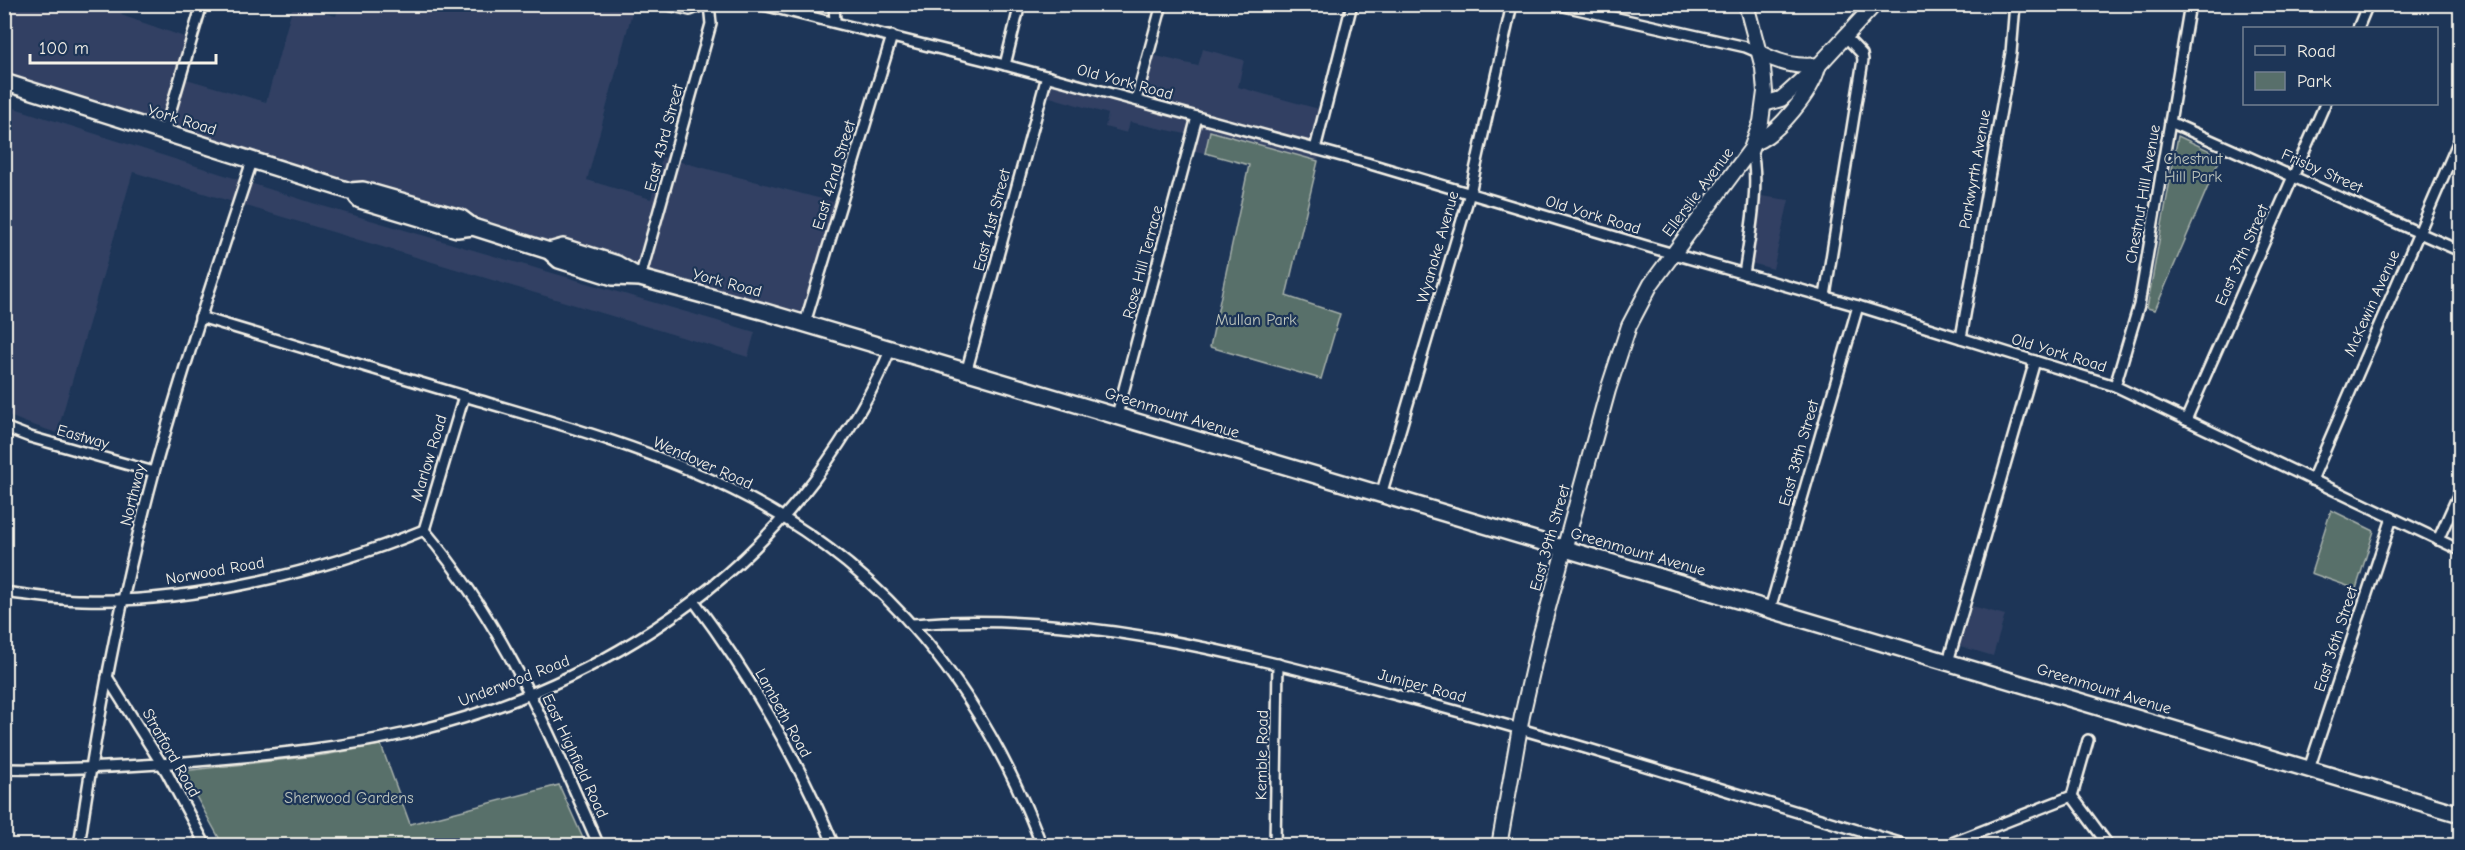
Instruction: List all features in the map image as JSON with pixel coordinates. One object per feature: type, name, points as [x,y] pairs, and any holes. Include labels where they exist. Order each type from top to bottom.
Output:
[{"type":"main road","points":[[1746,4],[1765,80],[1761,122],[1752,146]]},
{"type":"main road","points":[[1764,104],[1781,99],[1819,64],[1875,4]]},
{"type":"main road","points":[[1760,53],[1778,62],[1795,66],[1819,64]]},
{"type":"main road","points":[[1752,146],[1778,128],[1812,83],[1819,64]]},
{"type":"main road","name":"York Road","points":[[4,82],[350,191],[363,190],[461,218],[473,227],[549,251],[563,247],[617,264],[640,278],[805,323]]},
{"type":"main road","name":"Ellerslie Avenue","points":[[1673,254],[1752,146]]},
{"type":"main road","name":"East 39th Street","points":[[1498,846],[1540,637],[1629,326],[1647,290],[1673,254]]},
{"type":"main road","name":"Greenmount Avenue","points":[[805,323],[966,373],[1117,415],[2460,814]]},
{"type":"street","points":[[164,133],[202,4]]},
{"type":"street","points":[[664,4],[690,10],[708,4]]},
{"type":"street","name":"East 43rd Street","points":[[640,278],[711,24],[708,4]]},
{"type":"street","name":"Old York Road","points":[[759,4],[1005,65],[1315,149],[1825,296],[2115,386],[2460,550]]},
{"type":"street","points":[[834,4],[835,22]]},
{"type":"street","points":[[1005,65],[1020,4]]},
{"type":"street","points":[[1136,100],[1162,4]]},
{"type":"street","points":[[1315,149],[1352,4]]},
{"type":"street","name":"Wyanoke Avenue","points":[[1381,495],[1470,193],[1512,4]]},
{"type":"street","points":[[1555,4],[1744,46],[1760,53]]},
{"type":"street","name":"Parkwyrth Avenue","points":[[1961,338],[2011,53],[2015,4]]},
{"type":"street","name":"Chestnut Hill Avenue","points":[[2115,386],[2136,319],[2190,4]]},
{"type":"street","points":[[2358,27],[2368,4]]},
{"type":"street","points":[[1825,296],[1863,60],[1862,54],[1844,35]]},
{"type":"street","name":"East 42nd Street","points":[[805,323],[892,36]]},
{"type":"street","name":"East 41st Street","points":[[966,373],[1047,76]]},
{"type":"street","name":"East 37th Street","points":[[2186,420],[2325,105]]},
{"type":"street","name":"Rose Hill Terrace","points":[[1117,415],[1197,117]]},
{"type":"street","name":"Frisby Street","points":[[2170,122],[2294,175],[2460,251]]},
{"type":"street","name":"McKewin Avenue","points":[[2312,480],[2460,138]]},
{"type":"street","points":[[1744,274],[1754,188],[1755,162],[1752,146]]},
{"type":"street","name":"Northway","points":[[79,846],[107,677],[154,472],[200,317],[252,161]]},
{"type":"street","name":"East 38th Street","points":[[1770,609],[1858,306]]},
{"type":"street","name":"Wendover Road","points":[[200,317],[648,454],[735,491],[783,518],[839,557],[913,624],[942,661],[983,722],[1011,771],[1042,846]]},
{"type":"street","name":"Underwood Road","points":[[4,769],[90,769],[162,764],[274,754],[385,737],[449,722],[530,694],[565,679],[661,626],[735,567],[783,518],[842,440],[873,387],[891,348]]},
{"type":"street","points":[[1948,662],[2035,361]]},
{"type":"street","name":"Marlow Road","points":[[424,530],[464,396]]},
{"type":"street","name":"Eastway","points":[[4,426],[30,437],[154,472]]},
{"type":"street","points":[[2438,540],[2460,491]]},
{"type":"street","name":"East 36th Street","points":[[2309,769],[2392,518]]},
{"type":"street","name":"Norwood Road","points":[[4,592],[74,600],[123,600],[213,589],[292,572],[375,548],[424,530]]},
{"type":"street","name":"East Highfield Road","points":[[424,530],[458,573],[490,620],[530,694],[599,846]]},
{"type":"street","name":"Lambeth Road","points":[[694,601],[739,664],[785,746],[834,846]]},
{"type":"street","name":"Juniper Road","points":[[913,624],[952,621],[1054,626],[1191,645],[1278,664],[1520,728],[1911,846]]},
{"type":"street","name":"Kemble Road","points":[[1275,846],[1278,664]]},
{"type":"street","name":"Stratford Road","points":[[107,677],[162,764],[206,846]]},
{"type":"street","points":[[2072,796],[2088,740]]},
{"type":"street","points":[[1944,846],[2072,796]]},
{"type":"street","points":[[2072,796],[2109,846]]},
{"type":"shaded area","points":[[340,4],[634,5],[587,180],[651,199],[662,157],[841,204],[805,323],[5,82],[5,5],[124,5],[121,15],[193,40],[183,78],[266,102],[293,5],[336,16]]},
{"type":"shaded area","points":[[1203,49],[1244,60],[1238,87],[1330,112],[1318,161],[1210,131],[1204,153],[1187,149],[1190,135],[1130,122],[1127,133],[1105,127],[1108,114],[1043,95],[1049,76],[1137,98],[1148,54],[1198,66]]},
{"type":"shaded area","points":[[5,105],[319,205],[755,332],[748,357],[133,172],[57,433],[24,422],[5,414]]},
{"type":"shaded area","points":[[1761,196],[1789,200],[1773,269],[1751,263]]},
{"type":"shaded area","points":[[1972,606],[2005,615],[1993,656],[1960,646]]},
{"type":"green space","name":"Mullan Park","points":[[1210,131],[1318,161],[1286,296],[1340,314],[1321,379],[1210,347],[1249,165],[1205,153]]},
{"type":"green space","name":"Chestnut Hill Park","points":[[2178,136],[2221,156],[2155,310],[2147,308]]},
{"type":"green space","points":[[2331,510],[2374,531],[2356,589],[2311,573]]},
{"type":"green space","name":"Sherwood Gardens","points":[[381,745],[410,824],[559,785],[586,845],[223,845],[182,771],[324,755]]}]
